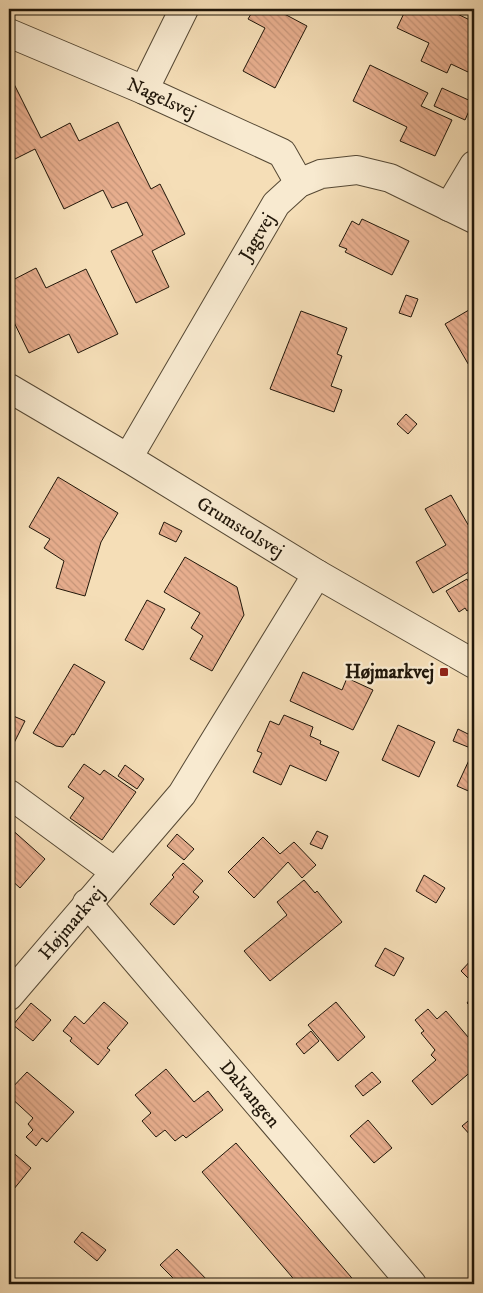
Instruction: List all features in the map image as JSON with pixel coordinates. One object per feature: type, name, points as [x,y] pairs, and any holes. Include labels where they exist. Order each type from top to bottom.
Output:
[{"type":"street","points":[[144,90],[184,9]]},
{"type":"street","name":"Nagelsvej","points":[[9,33],[144,90],[282,153],[299,183]]},
{"type":"street","points":[[449,206],[474,166]]},
{"type":"street","name":"Jagtvej","points":[[128,458],[276,204],[299,183],[321,174],[357,170],[390,178],[474,219]]},
{"type":"street","name":"Grumstolsvej","points":[[9,388],[128,458],[316,574],[474,664]]},
{"type":"street","name":"Højmarkvej","points":[[9,996],[182,794],[316,574]]},
{"type":"street","name":"Højmarkvej","points":[[9,794],[115,872]]},
{"type":"street","name":"Dalvangen","points":[[87,903],[412,1284]]},
{"type":"building","points":[[254,9],[275,9],[307,26],[275,88],[243,71],[265,28],[248,19]]},
{"type":"building","points":[[406,9],[447,9],[474,22],[474,64],[472,63],[468,72],[451,64],[447,73],[421,61],[429,43],[397,28]]},
{"type":"building","points":[[370,65],[428,93],[421,106],[452,120],[435,156],[400,141],[407,127],[353,101]]},
{"type":"building","points":[[11,78],[41,138],[70,123],[79,141],[118,122],[151,189],[160,184],[185,234],[152,251],[169,287],[136,303],[111,251],[143,235],[127,202],[112,208],[103,190],[64,209],[35,149],[9,162],[9,79]]},
{"type":"building","points":[[442,88],[473,102],[465,120],[434,106]]},
{"type":"building","points":[[362,219],[409,241],[392,275],[345,252],[347,249],[339,246],[352,221],[359,225]]},
{"type":"building","points":[[36,268],[46,288],[86,269],[118,334],[78,353],[69,334],[29,353],[9,312],[9,282]]},
{"type":"building","points":[[406,295],[418,299],[411,317],[399,313]]},
{"type":"building","points":[[474,307],[474,374],[445,324]]},
{"type":"building","points":[[301,311],[347,328],[337,354],[342,356],[331,386],[342,390],[334,412],[270,389]]},
{"type":"building","points":[[406,414],[417,424],[408,434],[397,424]]},
{"type":"building","points":[[58,477],[118,513],[101,542],[85,596],[56,588],[64,561],[44,548],[50,539],[29,527]]},
{"type":"building","points":[[451,495],[474,535],[474,569],[433,593],[416,562],[446,545],[425,509]]},
{"type":"building","points":[[164,522],[182,531],[176,542],[159,534]]},
{"type":"building","points":[[185,557],[237,587],[244,615],[212,671],[190,659],[203,636],[191,628],[200,613],[164,592]]},
{"type":"building","points":[[467,579],[474,592],[474,607],[467,611],[465,608],[459,612],[446,591]]},
{"type":"building","points":[[147,600],[165,609],[143,650],[125,640]]},
{"type":"building","points":[[74,664],[105,682],[74,735],[72,734],[63,747],[56,746],[33,733]]},
{"type":"building","points":[[303,672],[342,690],[347,678],[373,690],[353,730],[290,701]]},
{"type":"building","points":[[11,715],[25,721],[9,753],[9,719]]},
{"type":"building","points":[[284,715],[313,727],[310,736],[321,741],[320,744],[339,752],[326,781],[290,765],[281,785],[253,772],[262,753],[257,751],[270,721],[279,725]]},
{"type":"building","points":[[398,725],[435,742],[419,777],[382,760]]},
{"type":"building","points":[[458,729],[474,737],[473,749],[453,741]]},
{"type":"building","points":[[470,758],[474,760],[473,793],[457,786]]},
{"type":"building","points":[[84,764],[100,775],[104,770],[136,792],[102,840],[70,818],[84,798],[68,787]]},
{"type":"building","points":[[125,765],[144,779],[137,789],[118,776]]},
{"type":"building","points":[[9,827],[45,859],[20,888],[9,878]]},
{"type":"building","points":[[317,831],[328,836],[322,849],[310,844]]},
{"type":"building","points":[[177,834],[194,849],[184,860],[167,846]]},
{"type":"building","points":[[263,837],[280,854],[294,842],[316,865],[302,878],[288,862],[254,898],[228,872]]},
{"type":"building","points":[[183,863],[203,881],[193,892],[199,897],[174,925],[150,904],[174,877],[172,875]]},
{"type":"building","points":[[424,875],[445,888],[436,903],[416,891]]},
{"type":"building","points":[[304,880],[315,893],[317,891],[342,922],[270,981],[244,951],[287,915],[277,902]]},
{"type":"building","points":[[385,948],[404,958],[394,976],[375,966]]},
{"type":"building","points":[[474,957],[474,984],[461,971]]},
{"type":"building","points":[[474,994],[474,1009],[467,1003]]},
{"type":"building","points":[[104,1002],[128,1023],[107,1048],[110,1050],[98,1065],[70,1041],[72,1038],[63,1031],[75,1016],[84,1024]]},
{"type":"building","points":[[336,1002],[365,1037],[338,1061],[308,1025]]},
{"type":"building","points":[[31,1003],[51,1020],[33,1041],[13,1025]]},
{"type":"building","points":[[428,1009],[437,1019],[446,1011],[474,1044],[474,1069],[432,1105],[412,1081],[436,1060],[431,1055],[435,1050],[421,1033],[424,1031],[415,1020]]},
{"type":"building","points":[[311,1031],[319,1041],[304,1054],[296,1044]]},
{"type":"building","points":[[166,1069],[194,1102],[208,1091],[223,1110],[186,1138],[183,1135],[175,1141],[165,1130],[156,1137],[142,1121],[151,1113],[135,1095]]},
{"type":"building","points":[[27,1072],[74,1112],[47,1142],[42,1138],[36,1146],[26,1137],[33,1130],[28,1124],[33,1118],[9,1096],[9,1091]]},
{"type":"building","points":[[372,1072],[381,1082],[363,1096],[355,1086]]},
{"type":"building","points":[[474,1116],[474,1135],[472,1137],[462,1126]]},
{"type":"building","points":[[368,1120],[392,1148],[374,1163],[350,1136]]},
{"type":"building","points":[[236,1143],[357,1284],[298,1284],[202,1172]]},
{"type":"building","points":[[9,1149],[31,1168],[9,1195]]},
{"type":"building","points":[[82,1232],[106,1250],[97,1261],[74,1242]]},
{"type":"building","points":[[177,1249],[211,1284],[179,1284],[160,1265]]},
{"type":"place","name":"Højmarkvej","points":[[444,672]]}]
